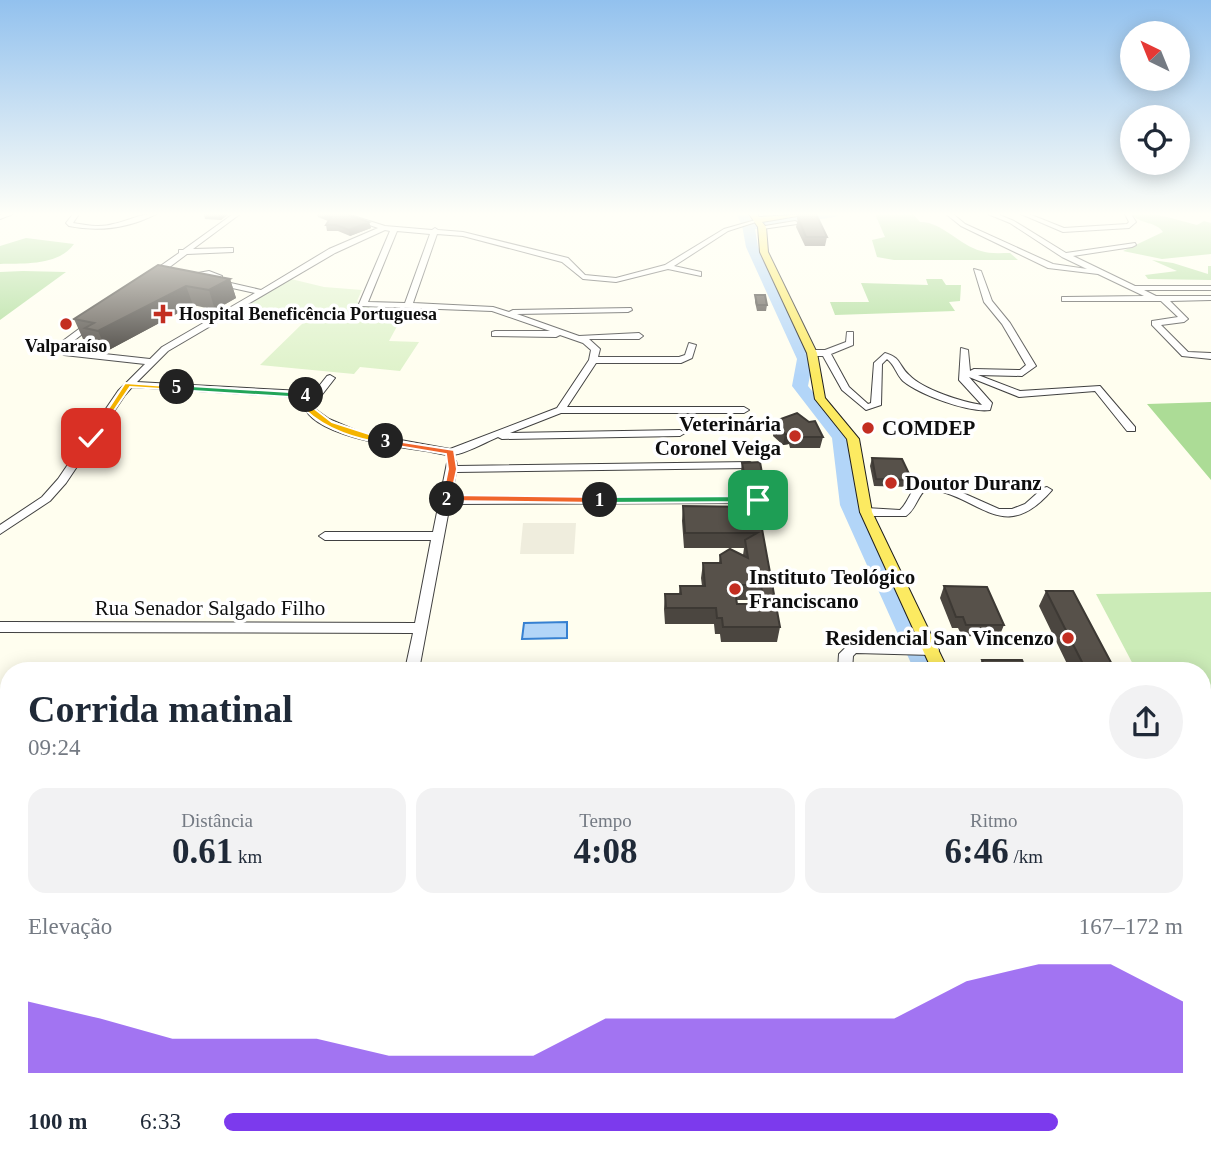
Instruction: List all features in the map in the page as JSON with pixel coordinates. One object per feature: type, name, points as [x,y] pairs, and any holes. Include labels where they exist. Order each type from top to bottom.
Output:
[{"type":"main road","points":[[772,268],[812,353],[820,399],[853,439],[866,512],[937,662]]},
{"type":"street","points":[[0,530],[46,499],[62,481],[128,384],[165,349],[302,268]]},
{"type":"street","points":[[374,268],[362,302],[369,305],[506,312],[628,310]]},
{"type":"street","points":[[408,306],[421,268]]},
{"type":"street","points":[[574,268],[576,273],[592,279],[635,277],[664,268]]},
{"type":"street","points":[[673,268],[698,274]]},
{"type":"street","points":[[1063,268],[1103,271]]},
{"type":"street","points":[[1096,268],[1158,298],[1184,319],[1155,323],[1185,354],[1211,356]]},
{"type":"street","points":[[146,269],[161,270]]},
{"type":"street","points":[[142,284],[161,270]]},
{"type":"street","points":[[963,372],[1022,373],[1031,366],[1006,323],[988,302],[976,271]]},
{"type":"street","points":[[188,278],[209,273],[219,278],[218,282],[261,292]]},
{"type":"street","points":[[1136,288],[1211,288]]},
{"type":"street","points":[[1153,288],[1158,298]]},
{"type":"street","points":[[1065,299],[1211,298]]},
{"type":"street","points":[[506,312],[594,346],[596,352],[593,360],[560,410]]},
{"type":"street","points":[[103,313],[64,345],[63,350],[150,362]]},
{"type":"street","points":[[495,334],[639,336]]},
{"type":"street","points":[[812,353],[826,353],[850,343],[850,334]]},
{"type":"street","points":[[593,360],[681,360],[690,356],[692,345]]},
{"type":"street","points":[[826,353],[845,388],[866,407],[876,405],[878,363],[885,356],[896,360],[908,380],[973,406],[987,408],[988,403],[964,380],[964,350]]},
{"type":"street","points":[[963,372],[1019,394],[1097,388],[1131,429]]},
{"type":"street","points":[[330,378],[314,399],[310,410],[348,433],[451,452],[560,410],[744,410]]},
{"type":"street","points":[[128,384],[302,394],[314,399]]},
{"type":"street","points":[[493,436],[680,433]]},
{"type":"street","points":[[414,662],[453,469],[451,452]]},
{"type":"street","points":[[453,469],[750,465]]},
{"type":"street","points":[[866,512],[902,513],[911,506],[914,493],[924,486],[951,489],[978,507],[1008,512],[1028,509],[1046,490]]},
{"type":"street","points":[[446,500],[758,500]]},
{"type":"street","points":[[325,536],[439,536]]},
{"type":"street","name":"Rua Senador Salgado Filho","points":[[0,627],[420,628]]},
{"type":"street","points":[[846,662],[846,654],[853,648],[932,650]]},
{"type":"green space","points":[[1171,268],[1190,268],[1208,274],[1208,268],[1211,268],[1211,280],[1148,279],[1145,275],[1177,271]]},
{"type":"green space","points":[[0,272],[66,272],[0,320]]},
{"type":"green space","points":[[291,279],[324,287],[362,290],[357,301],[363,307],[407,308],[389,341],[419,342],[400,371],[360,367],[354,374],[260,365],[303,323],[242,308]]},
{"type":"green space","points":[[926,279],[942,279],[946,285],[961,285],[960,301],[949,302],[955,311],[835,315],[830,302],[869,302],[861,283],[928,285]]},
{"type":"green space","points":[[1211,402],[1211,480],[1147,404]]},
{"type":"green space","points":[[1211,592],[1211,662],[1132,662],[1096,594]]},
{"type":"shaded area","points":[[523,523],[576,523],[574,554],[520,554]]},
{"type":"water","points":[[567,622],[567,638],[522,639],[524,623]]},
{"type":"building","points":[[153,268],[175,268],[230,279],[209,290],[186,286],[98,331],[85,328],[94,323],[74,319]]},
{"type":"building","points":[[755,295],[765,295],[767,305],[757,305]]},
{"type":"building","points":[[797,413],[809,422],[815,421],[823,437],[792,437],[791,433],[785,434],[775,425],[779,424],[775,421]]},
{"type":"building","points":[[872,458],[902,459],[912,480],[876,479]]},
{"type":"building","points":[[760,462],[762,473],[744,473],[742,463]]},
{"type":"building","points":[[683,506],[758,507],[780,627],[723,627],[722,618],[717,618],[716,608],[666,608],[665,594],[681,594],[680,586],[705,586],[703,563],[721,563],[720,555],[730,549],[748,558],[745,540],[757,533],[685,533]],"holes":[[[734,585],[761,585],[764,604],[737,604]]]},
{"type":"building","points":[[944,586],[987,587],[1004,625],[966,625],[963,617],[956,617]]},
{"type":"building","points":[[1046,591],[1073,591],[1111,662],[1082,662]]},
{"type":"building","points":[[982,660],[1023,662],[983,662]]},
{"type":"waterway","points":[[762,268],[805,359],[805,371],[800,386],[841,438],[850,505],[922,662]]},
{"type":"place","name":"Hospital Beneficência Portuguesa","points":[[163,314]]},
{"type":"place","name":"Valparaíso","points":[[66,324]]},
{"type":"place","name":"COMDEP","points":[[868,428]]},
{"type":"place","name":"Veterinária Coronel Veiga","points":[[795,436]]},
{"type":"place","name":"Doutor Duranz","points":[[891,483]]},
{"type":"place","name":"Instituto Teológico Franciscano","points":[[735,589]]},
{"type":"place","name":"Residencial San Vincenzo","points":[[1068,638]]},
{"type":"route","points":[[91,438],[128,384],[302,394],[314,399],[309,405],[310,410],[329,424],[348,433],[451,452],[453,469],[446,500],[758,500]]}]
